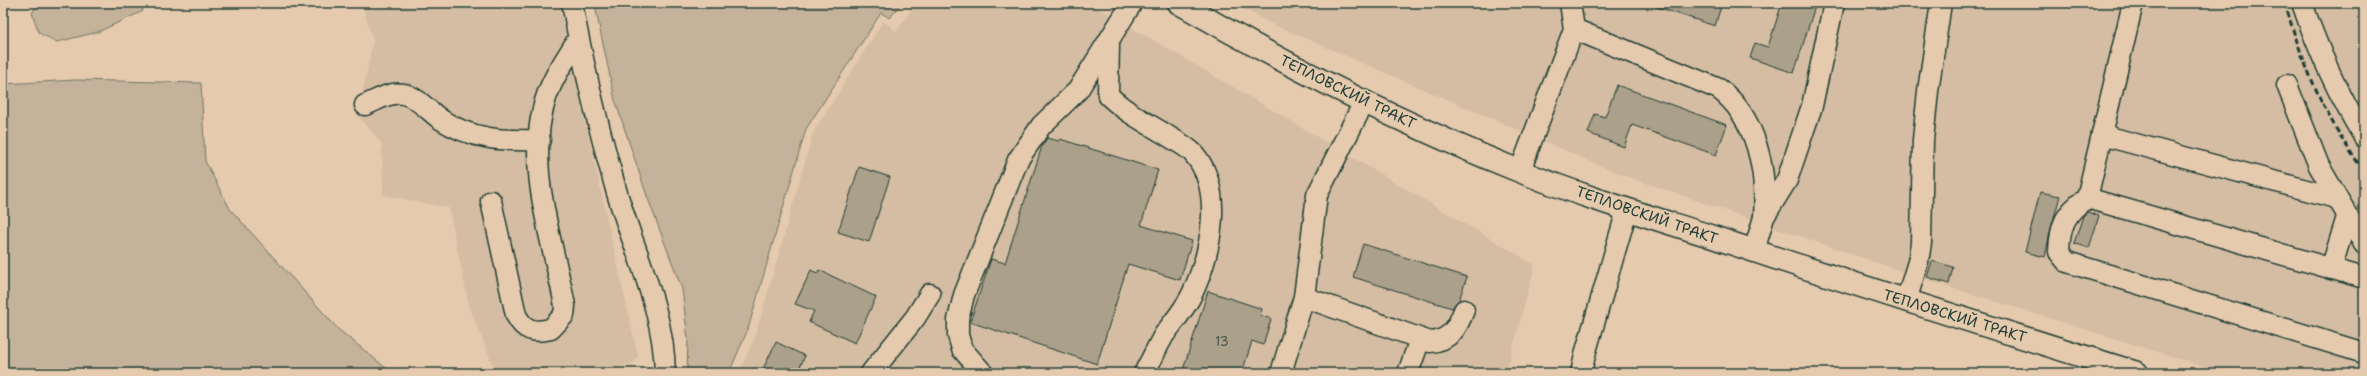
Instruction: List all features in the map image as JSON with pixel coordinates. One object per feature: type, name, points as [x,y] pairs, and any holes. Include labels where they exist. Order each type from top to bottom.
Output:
[{"type":"main road","name":"ТЕПЛОВСКИЙ ТРАКТ","points":[[1192,6],[1364,102],[1520,171],[1627,210],[1906,301],[2137,373]]},
{"type":"lane","points":[[572,3],[578,39],[615,187],[659,320],[665,353],[665,373]]},
{"type":"lane","points":[[982,372],[962,349],[958,335],[958,320],[964,295],[1018,160],[1041,126],[1078,90],[1110,41],[1132,3]]},
{"type":"lane","points":[[1520,171],[1574,29],[1570,3]]},
{"type":"lane","points":[[1764,217],[1787,180],[1812,106],[1834,3]]},
{"type":"lane","points":[[1906,301],[1918,262],[1921,244],[1923,140],[1928,91],[1941,3]]},
{"type":"lane","points":[[2133,3],[2087,198],[2072,208],[2066,217],[2059,252],[2067,262],[2364,353]]},
{"type":"lane","points":[[2302,3],[2314,39],[2328,72],[2364,137]]},
{"type":"lane","points":[[1574,29],[1719,89],[1732,99],[1751,130],[1758,151],[1766,194],[1764,217],[1754,251]]},
{"type":"lane","points":[[491,201],[516,315],[521,324],[529,331],[551,330],[564,315],[565,306],[540,187],[540,140],[545,101],[555,76],[578,39]]},
{"type":"lane","points":[[1110,41],[1108,95],[1119,106],[1192,153],[1203,167],[1211,188],[1213,211],[1210,236],[1199,275],[1190,298],[1163,337],[1144,373]]},
{"type":"lane","points":[[2287,85],[2303,130],[2336,198],[2364,244]]},
{"type":"lane","points":[[365,106],[392,94],[402,93],[409,96],[441,119],[472,135],[489,140],[540,140]]},
{"type":"lane","points":[[1284,372],[1304,297],[1317,195],[1364,102]]},
{"type":"lane","points":[[2102,135],[2336,198]]},
{"type":"lane","points":[[2087,198],[2364,278]]},
{"type":"lane","points":[[1582,373],[1586,351],[1627,210]]},
{"type":"lane","points":[[2331,269],[2347,217]]},
{"type":"lane","points":[[870,373],[915,318],[930,294]]},
{"type":"lane","points":[[1304,297],[1420,339],[1435,341],[1449,335],[1459,322],[1464,310]]},
{"type":"lane","points":[[1408,373],[1420,339]]},
{"type":"shaded area","points":[[38,3],[141,3],[143,11],[98,32],[57,42],[39,33],[32,13]]},
{"type":"shaded area","points":[[362,3],[559,3],[638,357],[632,364],[577,373],[496,373],[469,306],[449,208],[383,195],[382,144],[358,116],[373,41]]},
{"type":"shaded area","points":[[596,3],[901,3],[890,18],[881,13],[806,129],[748,329],[729,373],[687,373],[688,340],[682,289],[647,196],[615,100],[596,11]]},
{"type":"shaded area","points":[[917,3],[1090,3],[1535,265],[1506,373],[739,373],[756,334],[813,133],[883,21],[896,31]]},
{"type":"shaded area","points":[[1233,3],[2364,3],[2364,373],[2225,373],[1927,280],[1620,174],[1270,23]]},
{"type":"shaded area","points":[[76,80],[201,83],[205,161],[230,209],[338,329],[392,373],[3,373],[3,84]]},
{"type":"building","points":[[1654,3],[1722,3],[1715,26],[1654,6]]},
{"type":"building","points":[[1782,3],[1816,3],[1794,73],[1750,58],[1755,43],[1768,47]]},
{"type":"building","points":[[1617,85],[1727,125],[1716,155],[1632,125],[1624,147],[1588,133],[1595,114],[1605,117]]},
{"type":"building","points":[[1047,138],[1059,141],[1060,139],[1158,170],[1141,225],[1192,241],[1180,280],[1128,264],[1097,364],[970,322],[991,259],[1005,263],[1042,146]]},
{"type":"building","points":[[859,167],[890,177],[869,242],[838,232]]},
{"type":"building","points":[[2040,192],[2060,196],[2045,257],[2025,252]]},
{"type":"building","points":[[2087,212],[2099,216],[2089,248],[2074,243],[2083,216]]},
{"type":"building","points":[[1363,244],[1467,277],[1459,300],[1452,308],[1353,277]]},
{"type":"building","points":[[1932,261],[1953,267],[1949,284],[1927,277]]},
{"type":"building","points":[[811,270],[817,273],[819,270],[876,297],[855,343],[809,322],[814,311],[795,304]]},
{"type":"building","points":[[1208,291],[1262,309],[1260,315],[1271,319],[1263,345],[1252,341],[1242,373],[1182,373]]},
{"type":"building","points":[[776,342],[805,356],[797,373],[761,373]]},
{"type":"railway","points":[[2285,3],[2307,70],[2338,132],[2364,171]]}]
